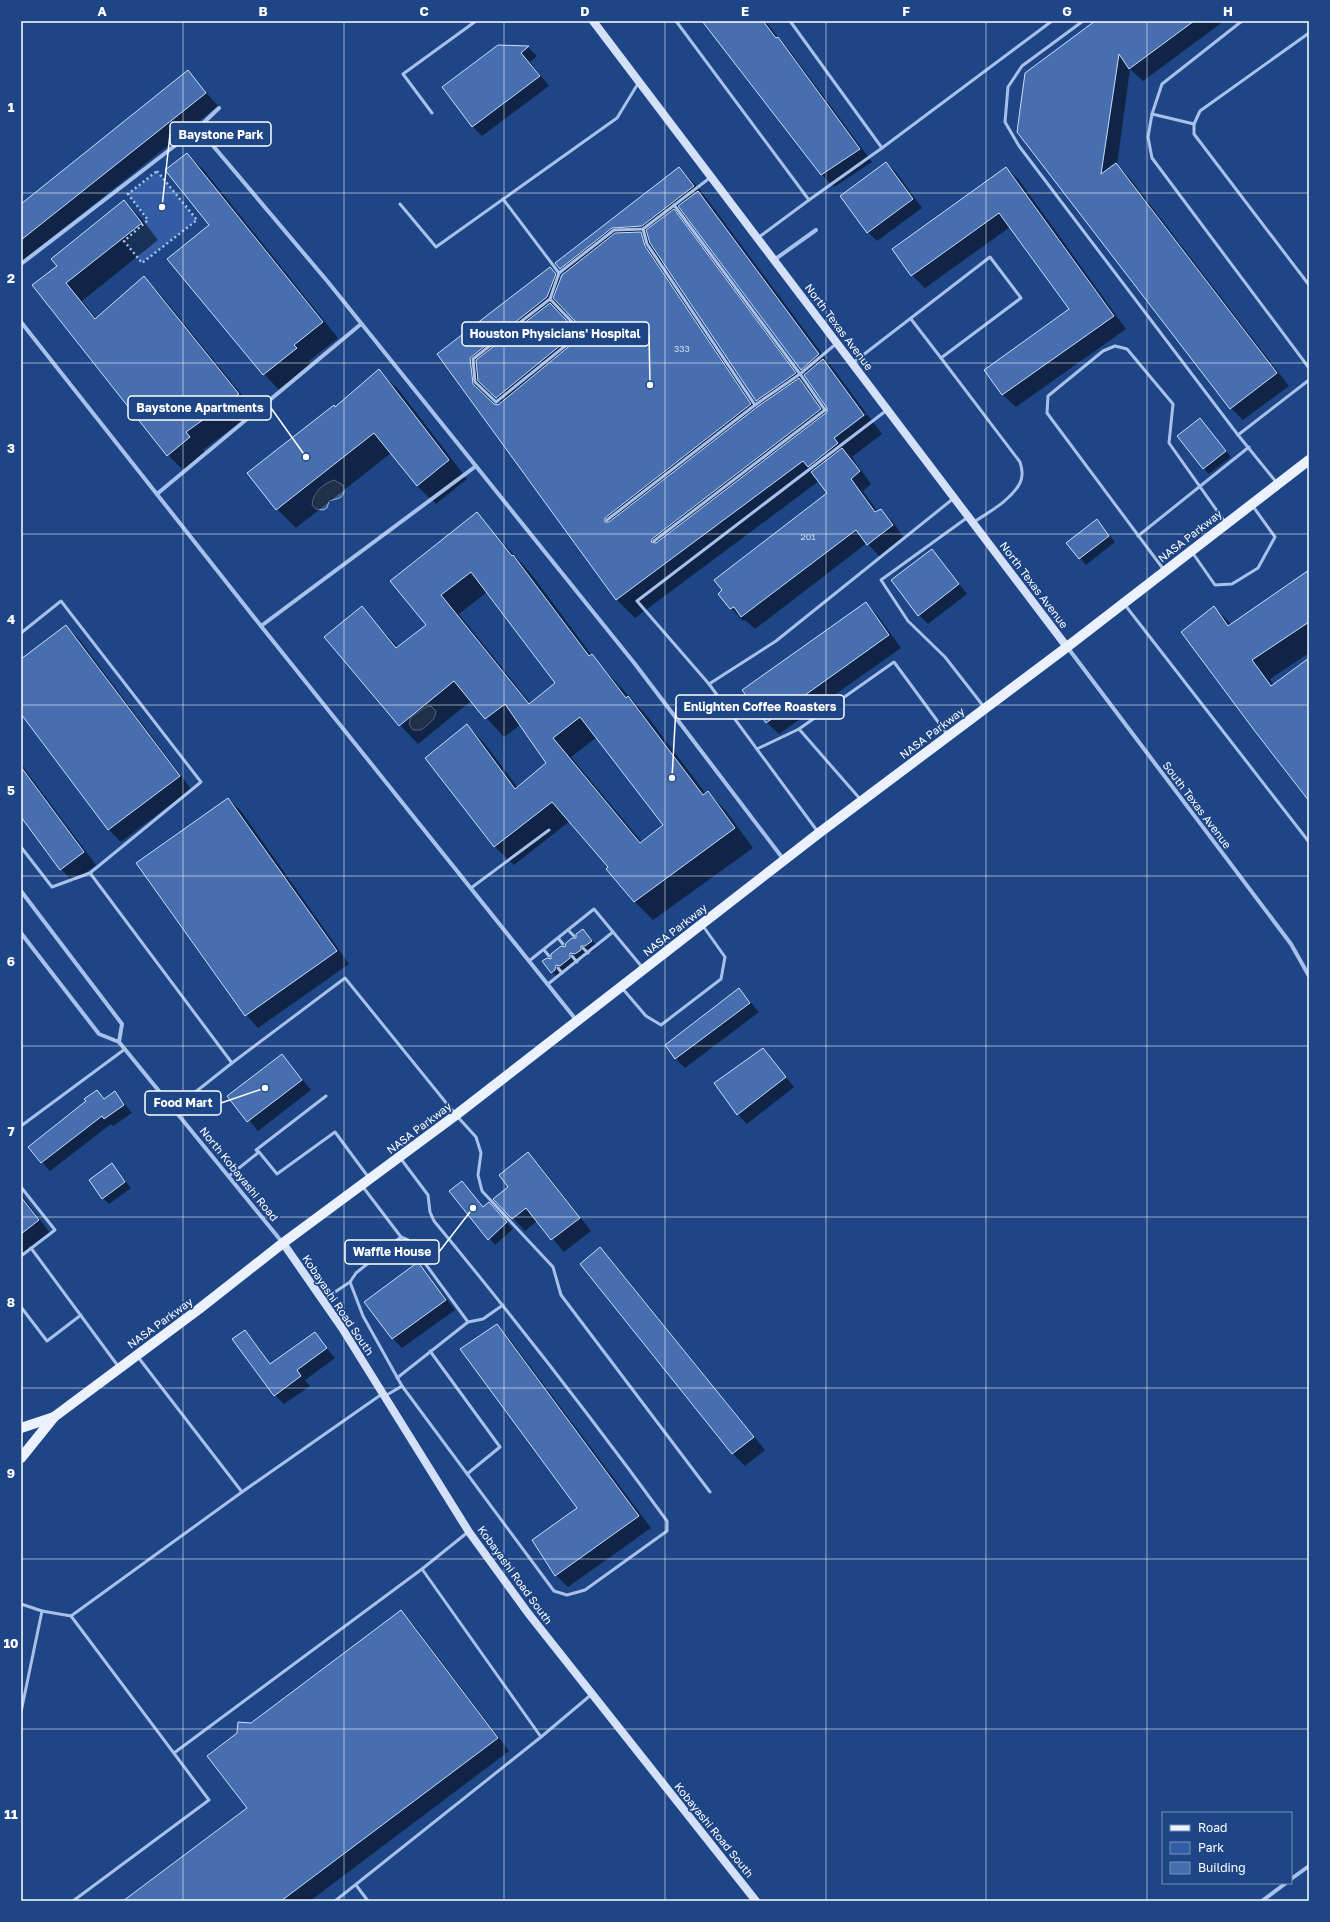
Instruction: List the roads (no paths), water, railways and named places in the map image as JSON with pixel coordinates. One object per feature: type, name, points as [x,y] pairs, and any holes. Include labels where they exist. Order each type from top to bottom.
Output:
[{"type":"main road","name":"NASA Parkway","points":[[21,1458],[54,1417],[199,1310],[283,1243],[456,1115],[819,833],[1067,647],[1309,460]]},
{"type":"main road","name":"NASA Parkway","points":[[21,1428],[54,1417]]},
{"type":"street","name":"North Texas Avenue","points":[[593,21],[1067,647]]},
{"type":"street","points":[[21,264],[198,128],[218,108]]},
{"type":"street","points":[[198,128],[361,324],[635,664],[785,860]]},
{"type":"street","points":[[774,260],[816,230]]},
{"type":"street","points":[[21,322],[260,626],[577,1021]]},
{"type":"street","points":[[157,494],[361,324]]},
{"type":"street","points":[[260,626],[476,466]]},
{"type":"street","name":"South Texas Avenue","points":[[1067,647],[1291,944],[1309,976]]},
{"type":"street","points":[[21,891],[122,1024],[119,1042]]},
{"type":"street","name":"North Kobayashi Road","points":[[21,933],[99,1034],[119,1042],[283,1243]]},
{"type":"street","name":"Kobayashi Road South","points":[[283,1243],[323,1300],[384,1394],[469,1532],[528,1613],[756,1901]]},
{"type":"street","points":[[1292,1878],[1309,1866]]},
{"type":"street","points":[[1262,1901],[1285,1884]]},
{"type":"lane","points":[[432,114],[403,74],[476,21]]},
{"type":"lane","points":[[676,21],[809,200]]},
{"type":"lane","points":[[790,21],[882,148]]},
{"type":"lane","points":[[757,238],[882,148],[1052,21]]},
{"type":"lane","points":[[1083,21],[1022,66],[1008,87],[1005,122],[1019,146],[1238,435],[1278,484]]},
{"type":"lane","points":[[1242,21],[1162,84],[1152,114],[1148,137],[1152,158],[1309,368]]},
{"type":"lane","points":[[1309,33],[1200,111],[1194,124],[1194,134],[1309,285]]},
{"type":"lane","points":[[400,204],[436,247],[617,118],[639,82]]},
{"type":"lane","points":[[1152,114],[1194,124]]},
{"type":"lane","points":[[550,299],[572,322],[570,342],[496,402],[474,382],[473,359],[550,299],[559,273],[614,230],[643,229],[711,177]]},
{"type":"lane","points":[[503,199],[559,273]]},
{"type":"lane","points":[[654,541],[825,410],[800,374],[674,205]]},
{"type":"lane","points":[[643,229],[647,244],[755,405]]},
{"type":"lane","points":[[852,363],[990,257],[1021,298],[941,358]]},
{"type":"lane","points":[[911,319],[1017,456],[1022,468],[1020,482],[1002,502],[971,520],[880,580],[908,621],[946,657],[985,708]]},
{"type":"lane","points":[[606,520],[755,405],[800,374],[837,343]]},
{"type":"lane","points":[[1165,571],[1047,413],[1048,396],[1103,351],[1116,346],[1127,349],[1173,404],[1169,443],[1226,524]]},
{"type":"lane","points":[[1238,435],[1309,380]]},
{"type":"lane","points":[[819,833],[709,684],[637,601],[888,410]]},
{"type":"lane","points":[[1138,536],[1249,447]]},
{"type":"lane","points":[[709,684],[776,641],[954,498]]},
{"type":"lane","points":[[1191,551],[1215,585],[1232,584],[1258,568],[1275,537],[1251,504]]},
{"type":"lane","points":[[21,633],[61,601],[201,782],[90,873],[52,888],[21,847]]},
{"type":"lane","points":[[1124,603],[1309,842]]},
{"type":"lane","points":[[757,749],[799,730],[894,662],[948,736]]},
{"type":"lane","points":[[799,730],[862,801]]},
{"type":"lane","points":[[471,888],[549,830]]},
{"type":"lane","points":[[90,873],[232,1062]]},
{"type":"lane","points":[[529,961],[594,909],[644,969]]},
{"type":"lane","points":[[621,987],[646,1016],[661,1025],[707,991],[721,979],[725,957],[702,924]]},
{"type":"lane","points":[[568,930],[574,936]]},
{"type":"lane","points":[[548,984],[613,932]]},
{"type":"lane","points":[[558,938],[564,944]]},
{"type":"lane","points":[[583,948],[588,953]]},
{"type":"lane","points":[[544,950],[549,956]]},
{"type":"lane","points":[[572,956],[576,962]]},
{"type":"lane","points":[[558,968],[562,973]]},
{"type":"lane","points":[[174,1109],[232,1062],[345,978],[456,1115],[476,1137],[481,1153],[478,1175],[482,1191],[553,1267],[561,1295],[710,1492]]},
{"type":"lane","points":[[21,1126],[125,1049]]},
{"type":"lane","points":[[326,1096],[256,1150],[277,1174],[335,1132],[401,1237],[408,1240],[468,1322]]},
{"type":"lane","points":[[229,1176],[259,1152]]},
{"type":"lane","points":[[350,1282],[363,1316],[402,1386],[554,1591],[567,1594],[585,1590],[667,1531],[667,1521],[561,1379],[503,1304],[434,1221],[430,1212],[428,1195],[400,1157]]},
{"type":"lane","points":[[21,1188],[55,1230],[21,1256]]},
{"type":"lane","points":[[323,1300],[350,1282],[356,1273],[401,1237]]},
{"type":"lane","points":[[31,1248],[120,1367]]},
{"type":"lane","points":[[397,1378],[468,1322],[483,1319],[503,1304]]},
{"type":"lane","points":[[21,1307],[47,1341],[81,1315]]},
{"type":"lane","points":[[430,1352],[500,1448],[466,1474]]},
{"type":"lane","points":[[136,1355],[242,1492]]},
{"type":"lane","points":[[71,1616],[242,1492],[384,1394],[402,1386]]},
{"type":"lane","points":[[174,1753],[422,1569],[469,1532]]},
{"type":"lane","points":[[422,1569],[541,1737]]},
{"type":"lane","points":[[21,1604],[42,1611],[71,1616],[209,1800],[73,1901]]},
{"type":"lane","points":[[21,1712],[42,1611]]},
{"type":"lane","points":[[334,1901],[541,1737],[592,1694]]},
{"type":"lane","points":[[356,1885],[368,1901]]},
{"type":"place","name":"Baystone Park","points":[[162,207]]},
{"type":"place","name":"Houston Physicians' Hospital","points":[[650,385]]},
{"type":"place","name":"Baystone Apartments","points":[[306,457]]},
{"type":"place","name":"Enlighten Coffee Roasters","points":[[672,778]]},
{"type":"place","name":"Food Mart","points":[[265,1088]]},
{"type":"place","name":"Waffle House","points":[[473,1208]]}]
